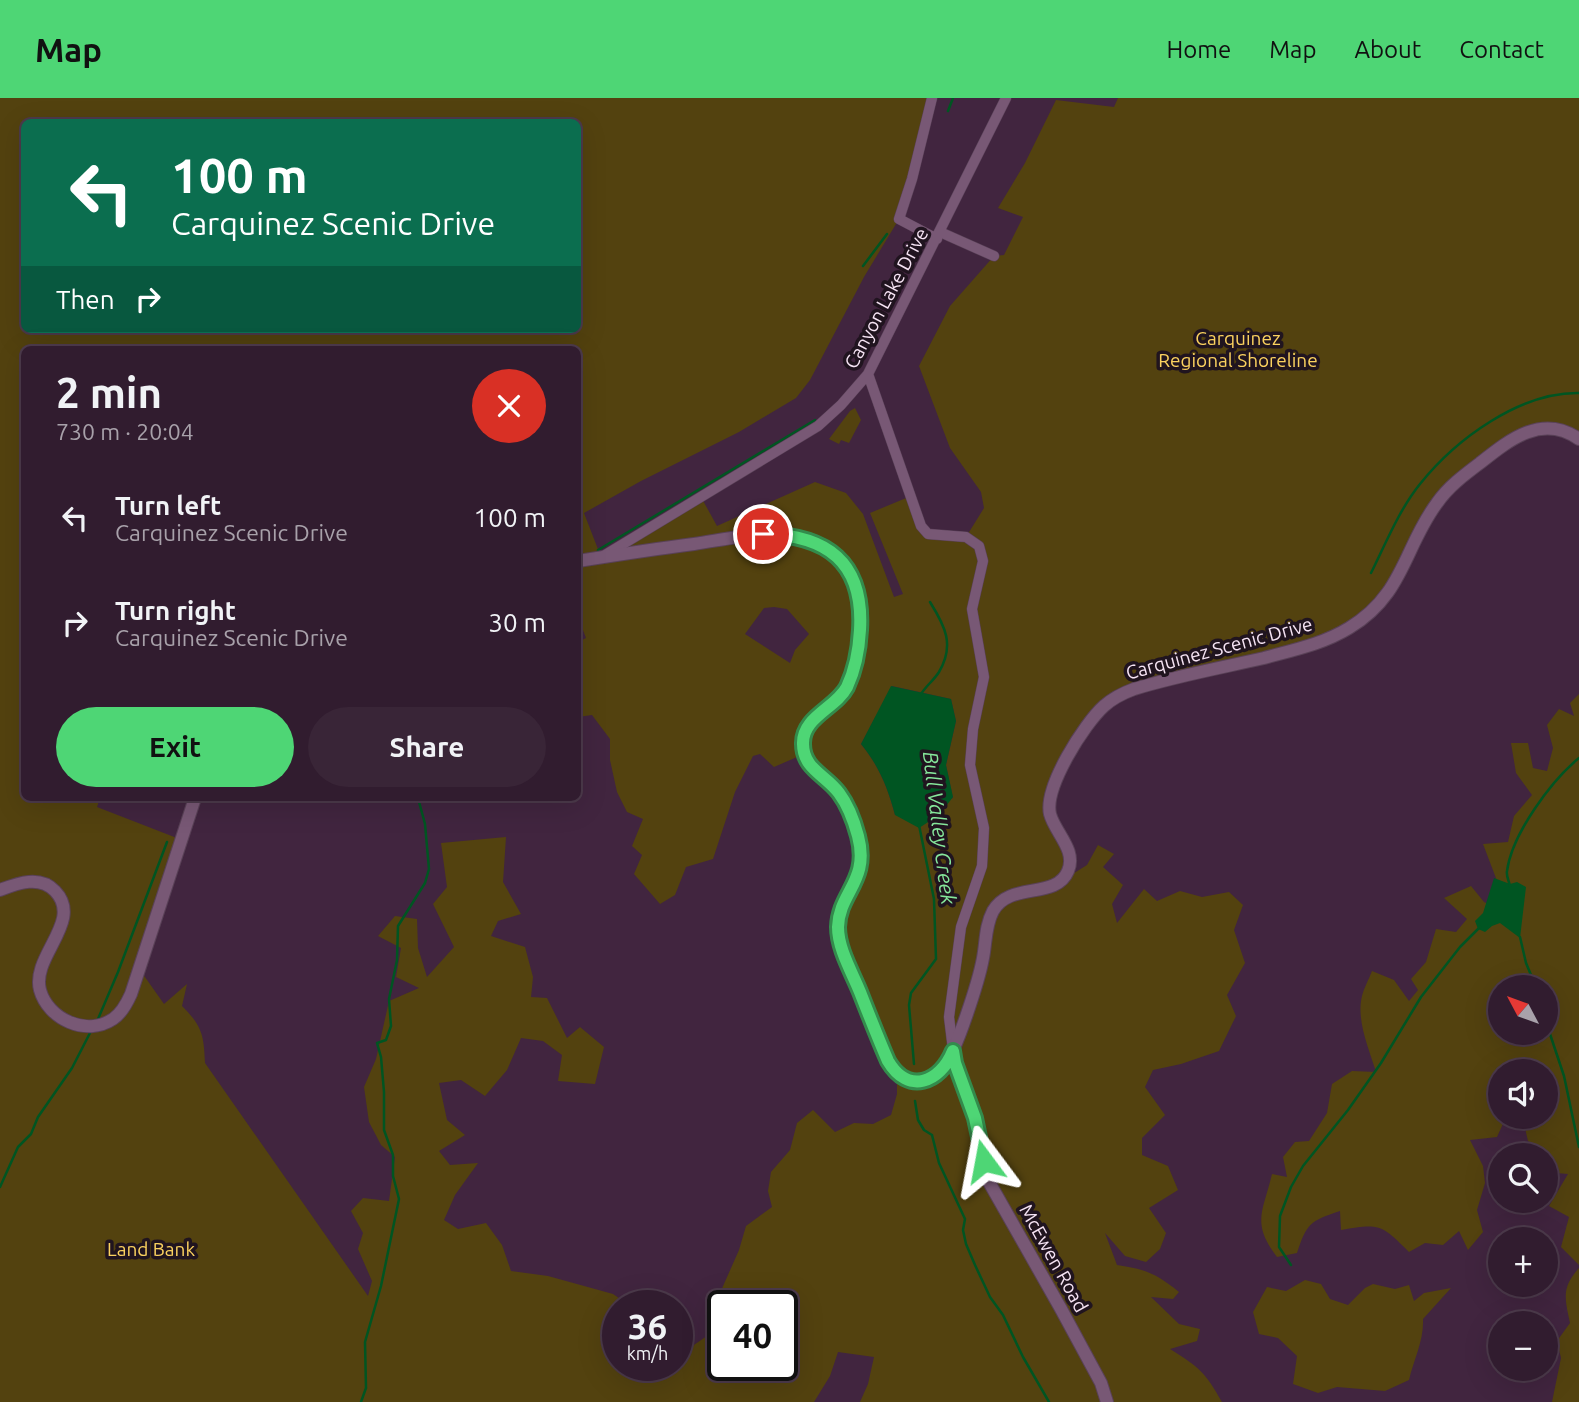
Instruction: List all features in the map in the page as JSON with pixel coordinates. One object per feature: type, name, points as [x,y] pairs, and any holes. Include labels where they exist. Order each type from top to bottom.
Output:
[{"type":"street","points":[[932,98],[915,167],[898,219],[994,256]]},
{"type":"street","name":"Canyon Lake Drive","points":[[601,557],[818,426],[841,405],[868,374],[1006,98]]},
{"type":"street","points":[[868,374],[920,526],[928,534],[966,537],[979,546],[984,561],[972,609],[984,677],[970,765],[984,828],[982,866],[961,927],[948,1017],[953,1051]]},
{"type":"street","name":"Carquinez Scenic Drive","points":[[581,560],[738,537],[776,534],[817,543],[833,553],[846,568],[857,589],[860,611],[860,634],[853,670],[842,695],[808,725],[803,746],[811,768],[840,794],[850,813],[860,845],[859,871],[842,911],[839,935],[845,955],[888,1061],[897,1073],[909,1080],[931,1079],[943,1069],[953,1051],[980,970],[994,909],[1004,898],[1058,883],[1069,870],[1070,853],[1051,815],[1051,792],[1070,753],[1104,706],[1118,695],[1134,689],[1305,647],[1351,627],[1388,592],[1406,563],[1432,509],[1460,479],[1504,444],[1525,432],[1548,428],[1568,432],[1579,439]]},
{"type":"street","points":[[0,890],[23,883],[40,882],[53,888],[58,894],[63,908],[62,925],[40,970],[40,989],[45,1002],[57,1016],[70,1023],[85,1026],[101,1024],[115,1018],[131,994],[194,801]]},
{"type":"street","name":"McEwen Road","points":[[953,1051],[975,1118],[989,1182],[1067,1319],[1101,1383],[1107,1402]]},
{"type":"green space","points":[[0,98],[932,98],[899,219],[864,277],[810,380],[796,398],[739,432],[584,513],[601,557],[701,497],[717,526],[815,482],[846,493],[863,514],[894,597],[903,594],[870,513],[911,496],[928,534],[966,537],[984,508],[981,492],[950,448],[919,366],[950,306],[994,256],[1004,255],[1023,217],[998,208],[1025,163],[1056,100],[1114,107],[1118,98],[1579,98],[1579,439],[1536,429],[1447,490],[1396,580],[1337,634],[1145,685],[1098,712],[1049,800],[1067,846],[1063,880],[1087,865],[1098,845],[1114,854],[1103,867],[1123,885],[1112,904],[1117,923],[1144,889],[1157,901],[1180,891],[1202,897],[1229,892],[1243,905],[1234,930],[1245,963],[1227,995],[1236,1016],[1219,1051],[1153,1070],[1145,1087],[1165,1115],[1142,1138],[1142,1155],[1168,1166],[1178,1190],[1149,1208],[1166,1233],[1160,1249],[1146,1262],[1125,1256],[1105,1233],[1117,1265],[1150,1273],[1179,1292],[1173,1299],[1151,1297],[1179,1324],[1200,1329],[1197,1341],[1170,1349],[1201,1371],[1222,1402],[860,1402],[868,1384],[874,1357],[838,1352],[830,1376],[814,1402],[0,1402]],"holes":[[[21,346],[581,346],[581,625],[586,638],[581,640],[581,717],[592,715],[610,739],[610,760],[617,792],[627,812],[643,819],[632,846],[642,855],[634,874],[660,904],[675,895],[686,867],[713,859],[735,792],[753,756],[760,754],[774,767],[804,754],[850,813],[859,871],[839,935],[897,1073],[897,1094],[891,1115],[873,1124],[854,1123],[835,1132],[813,1110],[797,1123],[790,1150],[771,1172],[768,1191],[772,1207],[746,1226],[739,1250],[721,1290],[798,1290],[798,1381],[707,1381],[707,1336],[693,1346],[693,1381],[602,1381],[602,1291],[548,1276],[511,1271],[502,1245],[486,1223],[458,1229],[444,1220],[455,1195],[478,1163],[450,1165],[439,1151],[465,1135],[447,1120],[439,1083],[461,1080],[485,1096],[507,1070],[521,1038],[543,1041],[562,1055],[558,1081],[595,1084],[604,1047],[580,1027],[567,1038],[547,998],[531,997],[533,977],[525,947],[491,936],[498,921],[521,914],[503,882],[506,837],[441,843],[447,887],[433,904],[454,947],[427,977],[418,948],[417,919],[395,916],[378,936],[401,948],[396,977],[419,988],[389,1001],[376,1059],[364,1087],[369,1122],[381,1145],[395,1157],[389,1201],[363,1198],[351,1211],[363,1233],[358,1249],[372,1281],[368,1296],[205,1063],[201,1032],[182,1006],[187,984],[164,1004],[140,970],[182,840],[97,807],[99,801],[21,801]],[[764,608],[787,609],[809,634],[795,650],[790,663],[745,634]],[[892,686],[951,699],[956,721],[946,765],[953,798],[895,815],[882,778],[861,744]]]},
{"type":"green space","points":[[855,408],[861,420],[849,443],[841,440],[839,444],[829,439],[850,411]]},
{"type":"green space","points":[[1579,694],[1579,1265],[1561,1247],[1569,1217],[1558,1211],[1558,1191],[1568,1174],[1558,1173],[1558,1143],[1531,1143],[1528,1141],[1525,1129],[1558,1129],[1558,1059],[1488,1059],[1488,1129],[1501,1129],[1497,1137],[1470,1140],[1483,1166],[1485,1183],[1477,1210],[1483,1232],[1468,1250],[1459,1231],[1443,1245],[1425,1243],[1409,1252],[1380,1228],[1341,1230],[1340,1211],[1311,1224],[1297,1253],[1277,1257],[1264,1235],[1261,1217],[1272,1174],[1287,1177],[1283,1157],[1295,1142],[1309,1141],[1327,1113],[1332,1084],[1352,1071],[1376,1072],[1361,1015],[1362,996],[1372,971],[1394,980],[1409,1001],[1418,990],[1411,979],[1426,962],[1436,929],[1456,932],[1467,919],[1444,898],[1471,886],[1484,902],[1510,915],[1483,844],[1508,842],[1514,816],[1532,795],[1516,773],[1511,743],[1528,743],[1533,768],[1547,771],[1553,748],[1547,725],[1559,709],[1574,716],[1570,703]]},
{"type":"green space","points":[[1579,1268],[1579,1402],[1552,1402],[1561,1358],[1558,1340],[1570,1323],[1566,1294],[1573,1275]]},
{"type":"green space","points":[[1305,1280],[1321,1284],[1330,1299],[1348,1305],[1373,1284],[1395,1289],[1409,1285],[1414,1301],[1424,1293],[1451,1288],[1423,1319],[1420,1342],[1409,1380],[1385,1391],[1337,1387],[1318,1393],[1293,1384],[1297,1356],[1278,1338],[1259,1334],[1253,1312],[1267,1287],[1286,1291]]},
{"type":"shaded area","points":[[891,686],[951,699],[956,721],[946,765],[953,797],[939,815],[919,828],[895,815],[882,778],[861,744]]},
{"type":"shaded area","points":[[1494,878],[1510,884],[1517,882],[1526,887],[1520,938],[1500,923],[1485,932],[1478,929],[1475,921],[1483,913]]},
{"type":"waterway","name":"Bull Valley Creek","points":[[948,111],[953,98]]},
{"type":"waterway","name":"Bull Valley Creek","points":[[863,266],[887,234]]},
{"type":"waterway","points":[[1371,573],[1412,494],[1452,451],[1471,435],[1512,409],[1534,400],[1579,393]]},
{"type":"waterway","points":[[598,550],[815,420]]},
{"type":"waterway","name":"Bull Valley Creek","points":[[921,694],[939,672],[947,644],[944,628],[930,602]]},
{"type":"waterway","points":[[1510,886],[1507,873],[1516,841],[1545,794],[1579,758]]},
{"type":"waterway","points":[[361,1402],[366,1388],[365,1342],[381,1286],[399,1199],[393,1176],[393,1155],[384,1130],[384,1092],[377,1043],[386,1040],[391,1026],[389,999],[397,960],[398,926],[425,883],[429,869],[425,824],[419,801]]},
{"type":"waterway","name":"Bull Valley Creek","points":[[914,1064],[909,1005],[911,993],[936,959],[934,899],[919,825]]},
{"type":"waterway","points":[[98,1019],[167,842]]},
{"type":"waterway","points":[[1291,1265],[1279,1247],[1280,1216],[1291,1187],[1303,1166],[1381,1063],[1421,997],[1460,947],[1480,927]]},
{"type":"waterway","points":[[1520,937],[1531,975]]},
{"type":"waterway","points":[[0,1187],[18,1147],[31,1134],[38,1117],[72,1068],[91,1031]]},
{"type":"waterway","points":[[1554,1045],[1564,1076],[1579,1147]]},
{"type":"waterway","name":"Bull Valley Creek","points":[[915,1101],[918,1120],[924,1130],[932,1135],[939,1163],[965,1219],[963,1230],[966,1244],[975,1265],[1049,1402]]},
{"type":"route","points":[[763,534],[799,537],[817,543],[833,553],[846,568],[857,589],[860,634],[850,679],[842,695],[808,725],[803,738],[804,753],[811,768],[834,786],[850,813],[862,853],[857,879],[839,919],[839,935],[891,1068],[909,1080],[924,1081],[943,1069],[953,1051],[975,1118],[984,1161]]},
{"type":"park label","name":"Carquinez Regional Shoreline","points":[[1238,349]]},
{"type":"park label","name":"Land Bank","points":[[151,1249]]}]
